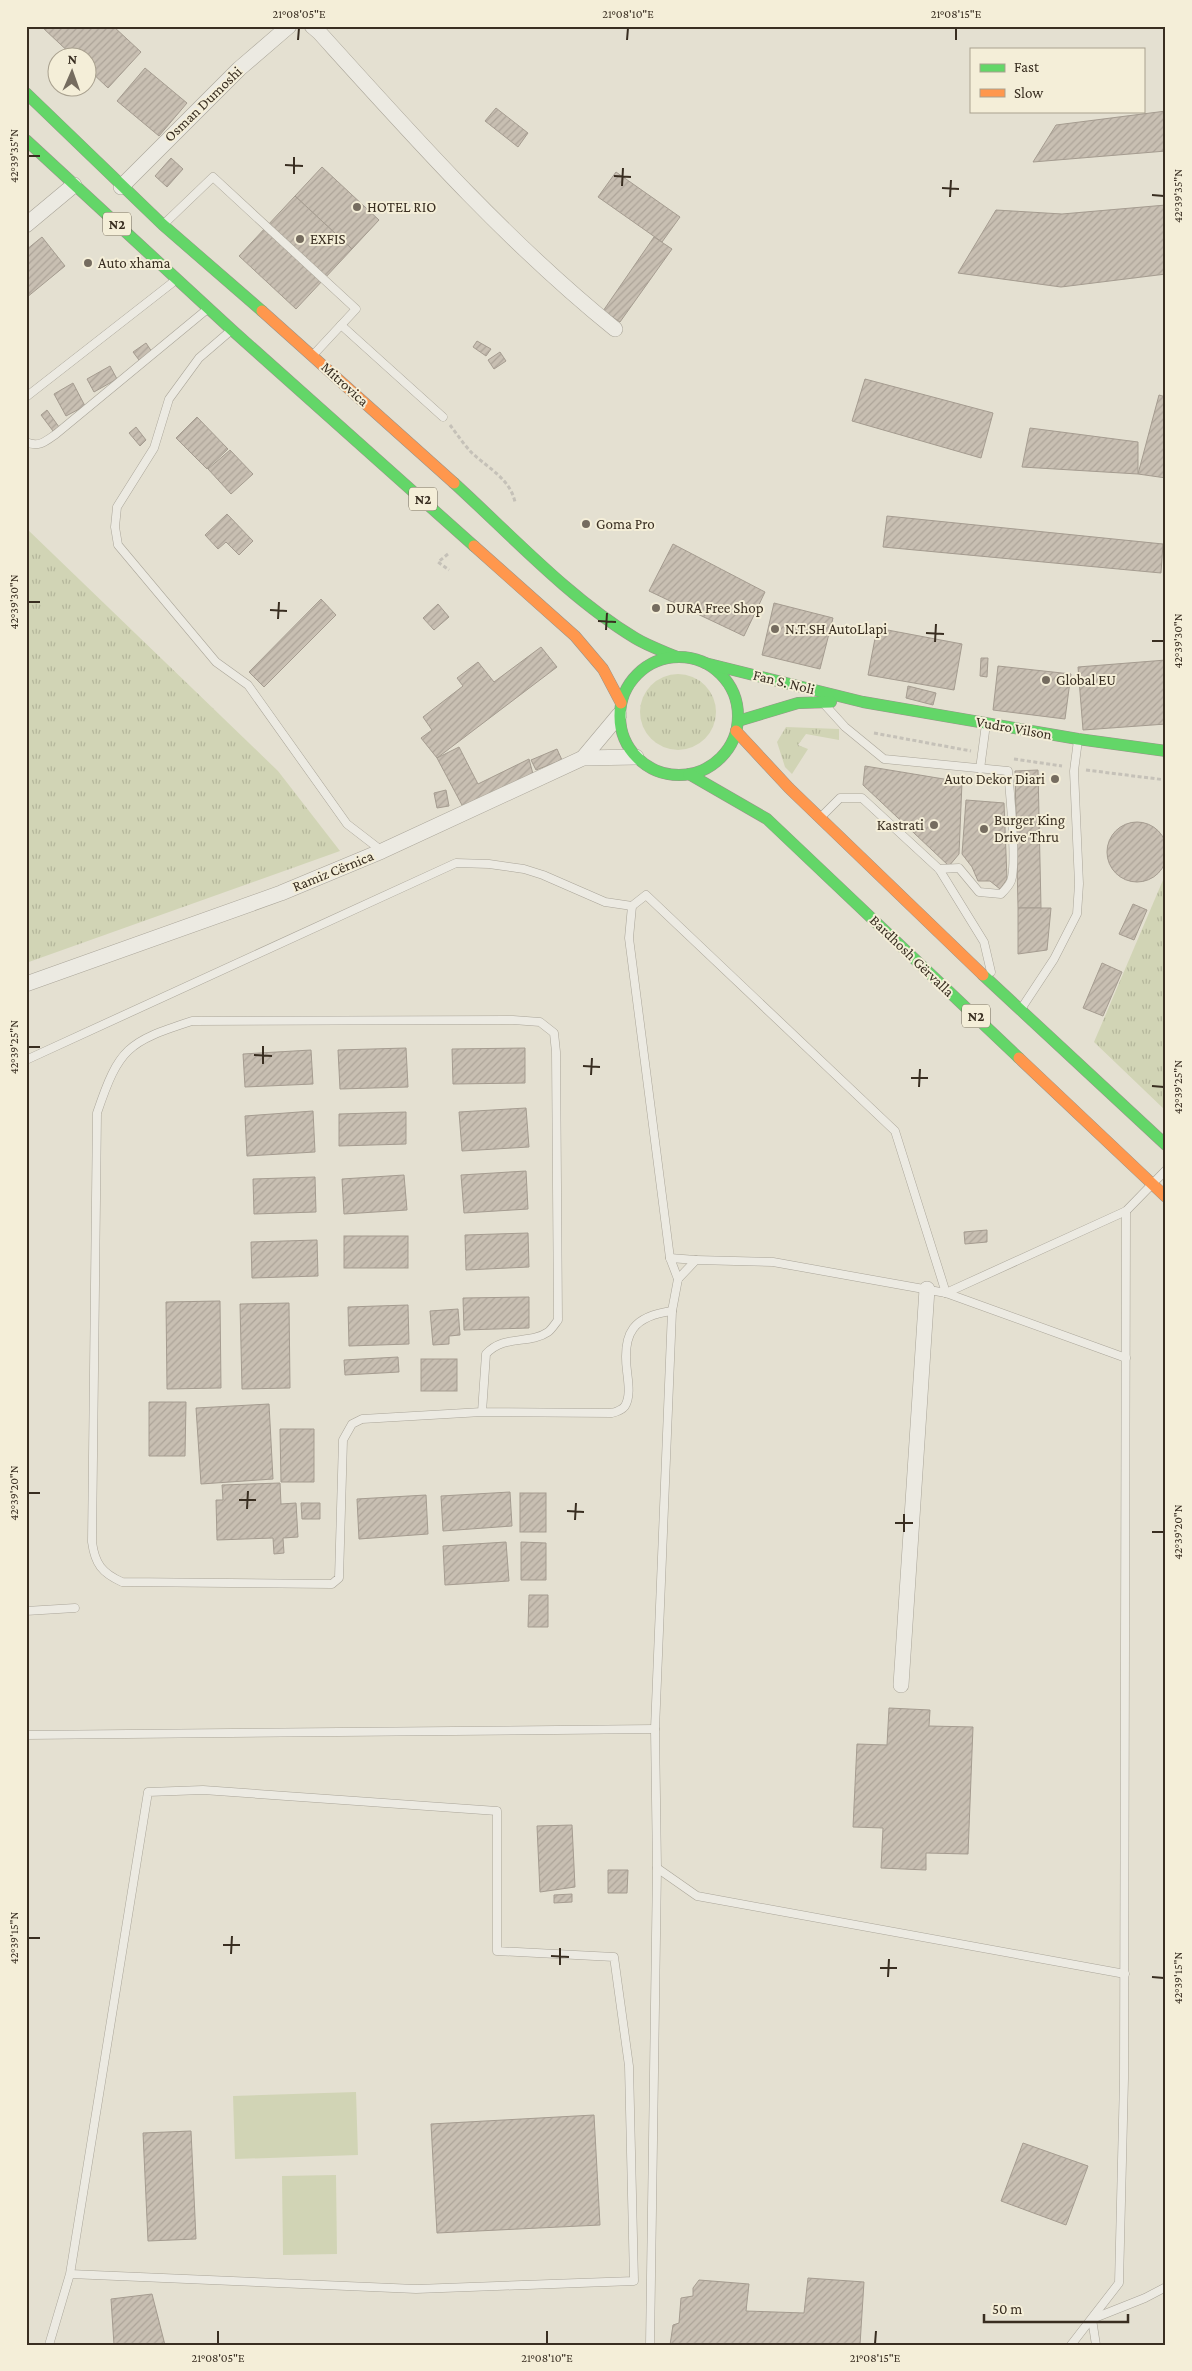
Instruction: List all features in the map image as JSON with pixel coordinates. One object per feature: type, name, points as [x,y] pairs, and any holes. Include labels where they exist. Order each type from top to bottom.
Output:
[{"type":"main road","name":"Mitrovica","points":[[26,93],[162,225],[312,355],[556,576],[600,613],[637,639],[677,657]]},
{"type":"main road","name":"N2","points":[[26,140],[232,330],[569,630],[593,654],[603,669],[620,709],[624,738],[636,757],[651,768],[669,774],[689,774],[705,769],[719,760],[730,746],[737,726],[737,703],[730,687],[720,673],[705,663],[692,658],[677,657],[658,660],[641,670],[628,685],[620,709]]},
{"type":"main road","name":"Fan S. Noli","points":[[705,663],[864,702]]},
{"type":"main road","points":[[737,726],[781,706],[798,703],[864,702]]},
{"type":"main road","name":"Vudro Vilson","points":[[864,702],[1078,739],[1166,751]]},
{"type":"main road","name":"N2","points":[[737,726],[789,788],[992,984],[1166,1146]]},
{"type":"main road","name":"Bardhosh Gërvalla","points":[[689,774],[720,790],[767,819],[1166,1197]]},
{"type":"street","name":"Osman Dumoshi","points":[[122,187],[232,75],[289,26]]},
{"type":"street","points":[[312,26],[389,110],[487,211],[554,278],[615,329]]},
{"type":"street","points":[[26,225],[74,185]]},
{"type":"street","points":[[583,758],[620,709]]},
{"type":"street","name":"Ramiz Cërnica","points":[[26,984],[207,920],[382,851],[583,758],[636,757]]},
{"type":"street","points":[[901,1684],[926,1289]]},
{"type":"lane","points":[[162,225],[213,177],[356,309],[312,355]]},
{"type":"lane","points":[[26,397],[178,279]]},
{"type":"lane","points":[[26,442],[33,445],[44,443],[208,308]]},
{"type":"lane","points":[[341,324],[443,417]]},
{"type":"lane","points":[[232,330],[199,358],[170,399],[154,448],[117,507],[116,527],[118,545],[216,662],[248,685],[347,824],[382,851]]},
{"type":"lane","points":[[822,702],[845,727],[884,759],[1008,771],[1013,859],[1012,880],[1007,888],[1001,894],[979,892],[960,868],[939,868]]},
{"type":"lane","points":[[980,769],[986,723]]},
{"type":"lane","points":[[1020,1009],[1028,1000],[1054,958],[1077,914],[1079,884],[1074,771],[1078,739]]},
{"type":"lane","points":[[820,817],[840,798],[862,798],[939,868],[984,942],[991,968],[992,984]]},
{"type":"lane","points":[[26,1060],[456,863],[489,864],[524,869],[544,875],[605,902],[632,906]]},
{"type":"lane","points":[[650,2345],[656,1868],[655,1729],[672,1310],[678,1279],[670,1258],[629,938],[632,906],[646,895],[895,1131],[946,1292]]},
{"type":"lane","points":[[482,1412],[486,1354],[491,1348],[503,1342],[548,1332],[558,1320],[556,1052],[554,1034],[540,1022],[513,1020],[192,1021],[145,1037],[122,1055],[110,1075],[97,1113],[92,1542],[96,1561],[100,1569],[122,1582],[332,1584],[338,1578],[343,1440],[348,1428],[362,1419],[482,1412],[612,1413],[625,1406],[628,1395],[626,1354],[628,1338],[633,1326],[650,1315],[672,1310]]},
{"type":"lane","points":[[946,1292],[1126,1211],[1166,1170]]},
{"type":"lane","points":[[1071,2345],[1119,2283],[1125,1974],[1126,1211]]},
{"type":"lane","points":[[670,1258],[773,1262],[946,1292],[1126,1358]]},
{"type":"lane","points":[[678,1279],[696,1260]]},
{"type":"lane","points":[[26,1610],[75,1608]]},
{"type":"lane","points":[[26,1734],[655,1729]]},
{"type":"lane","points":[[49,2345],[70,2274],[148,1792],[203,1790],[497,1811],[497,1951],[614,1957],[629,2066],[634,2281],[416,2289],[70,2274]]},
{"type":"lane","points":[[656,1868],[697,1896],[1125,1974]]},
{"type":"lane","points":[[1092,2319],[1145,2298],[1166,2287]]},
{"type":"lane","points":[[1092,2319],[1096,2345]]},
{"type":"path","points":[[443,417],[472,453],[494,470],[513,490],[515,502]]},
{"type":"path","points":[[449,570],[438,562],[450,552]]},
{"type":"green space","points":[[26,528],[278,771],[340,851],[26,963]]},
{"type":"green space","points":[[678,674],[692,677],[705,685],[713,698],[716,712],[713,726],[705,739],[692,747],[678,750],[664,747],[651,739],[643,726],[640,712],[643,698],[651,685],[664,677]]},
{"type":"green space","points":[[786,727],[839,729],[839,740],[806,734],[798,745],[808,749],[792,774],[785,767],[777,742]]},
{"type":"green space","points":[[1166,873],[1166,1111],[1094,1042]]},
{"type":"green space","points":[[356,2092],[358,2155],[235,2159],[233,2096]]},
{"type":"green space","points":[[336,2175],[337,2254],[283,2255],[282,2176]]},
{"type":"building","points":[[44,26],[113,26],[141,52],[108,88],[98,78],[98,48],[64,48],[43,28]]},
{"type":"building","points":[[145,68],[187,103],[159,136],[117,101]]},
{"type":"building","points":[[496,108],[528,133],[518,147],[485,121]]},
{"type":"building","points":[[1166,111],[1166,151],[1033,162],[1056,125]]},
{"type":"building","points":[[171,158],[183,169],[167,187],[155,176]]},
{"type":"building","points":[[322,167],[379,220],[352,249],[295,196]]},
{"type":"building","points":[[616,172],[680,217],[662,242],[598,197]]},
{"type":"building","points":[[295,196],[352,249],[296,309],[239,256]]},
{"type":"building","points":[[1166,205],[1166,274],[1061,287],[958,273],[996,210],[1062,214]]},
{"type":"building","points":[[42,237],[65,266],[26,298],[26,250]]},
{"type":"building","points":[[654,237],[672,249],[620,322],[603,311]]},
{"type":"building","points":[[477,341],[491,349],[486,356],[473,347]]},
{"type":"building","points":[[146,343],[152,352],[139,360],[133,352]]},
{"type":"building","points":[[500,352],[506,361],[494,369],[488,360]]},
{"type":"building","points":[[110,366],[117,379],[94,392],[87,379]]},
{"type":"building","points":[[865,379],[993,413],[981,458],[852,421]]},
{"type":"building","points":[[73,383],[85,406],[66,416],[54,394]]},
{"type":"building","points":[[1159,395],[1166,397],[1166,478],[1138,474]]},
{"type":"building","points":[[47,410],[59,427],[53,431],[41,415]]},
{"type":"building","points":[[197,417],[228,449],[207,469],[176,438]]},
{"type":"building","points":[[136,427],[146,440],[140,446],[129,433]]},
{"type":"building","points":[[1030,428],[1138,442],[1138,474],[1022,467]]},
{"type":"building","points":[[230,450],[253,474],[231,494],[208,469]]},
{"type":"building","points":[[227,514],[253,541],[239,555],[226,542],[218,549],[205,535]]},
{"type":"building","points":[[887,516],[1163,544],[1161,573],[883,547]]},
{"type":"building","points":[[673,544],[765,592],[744,636],[649,591]]},
{"type":"building","points":[[321,599],[336,615],[264,687],[249,672]]},
{"type":"building","points":[[774,603],[833,618],[820,669],[762,655]]},
{"type":"building","points":[[438,604],[449,617],[434,630],[423,618]]},
{"type":"building","points":[[877,628],[962,644],[954,690],[868,675]]},
{"type":"building","points":[[541,647],[557,667],[437,758],[421,738],[432,730],[423,717],[463,686],[457,678],[478,662],[494,682]]},
{"type":"building","points":[[981,658],[988,658],[987,677],[980,676]]},
{"type":"building","points":[[1166,660],[1166,724],[1083,730],[1078,667]]},
{"type":"building","points":[[998,666],[1071,674],[1065,719],[993,710]]},
{"type":"building","points":[[908,686],[936,693],[933,705],[906,698]]},
{"type":"building","points":[[459,747],[478,784],[529,759],[533,774],[463,807],[437,758]]},
{"type":"building","points":[[557,749],[562,760],[536,770],[531,760]]},
{"type":"building","name":"Kastrati","points":[[865,766],[962,782],[959,854],[949,866],[863,785]]},
{"type":"building","points":[[1038,770],[1041,908],[1018,908],[1015,771]]},
{"type":"building","points":[[446,790],[449,806],[437,808],[434,793]]},
{"type":"building","name":"Burger King Drive Thru","points":[[966,800],[1004,803],[1007,879],[1000,889],[990,881],[978,881],[972,867],[962,854]]},
{"type":"building","points":[[1137,822],[1153,827],[1158,831],[1162,836],[1167,852],[1162,868],[1158,873],[1153,877],[1137,882],[1121,877],[1116,873],[1112,868],[1107,852],[1112,836],[1116,831],[1121,827]]},
{"type":"building","points":[[1133,904],[1147,910],[1134,940],[1119,934]]},
{"type":"building","points":[[1018,908],[1051,908],[1047,950],[1018,954]]},
{"type":"building","points":[[1102,963],[1122,972],[1103,1016],[1083,1008]]},
{"type":"building","points":[[406,1048],[408,1087],[340,1089],[338,1050]]},
{"type":"building","points":[[525,1048],[525,1083],[453,1084],[452,1049]]},
{"type":"building","points":[[311,1050],[313,1084],[245,1087],[243,1054]]},
{"type":"building","points":[[526,1108],[529,1147],[462,1151],[459,1112]]},
{"type":"building","points":[[313,1111],[315,1152],[247,1156],[245,1116]]},
{"type":"building","points":[[406,1112],[406,1144],[339,1146],[339,1114]]},
{"type":"building","points":[[526,1171],[528,1209],[464,1213],[461,1175]]},
{"type":"building","points":[[404,1175],[407,1210],[344,1214],[342,1179]]},
{"type":"building","points":[[315,1177],[316,1212],[254,1214],[253,1179]]},
{"type":"building","points":[[987,1230],[987,1242],[965,1244],[964,1232]]},
{"type":"building","points":[[528,1233],[529,1267],[466,1270],[465,1235]]},
{"type":"building","points":[[344,1236],[408,1236],[408,1268],[344,1268]]},
{"type":"building","points":[[317,1240],[318,1276],[252,1278],[251,1242]]},
{"type":"building","points":[[529,1297],[529,1328],[464,1330],[463,1298]]},
{"type":"building","points":[[220,1301],[221,1388],[167,1389],[166,1302]]},
{"type":"building","points":[[289,1303],[290,1388],[242,1389],[240,1304]]},
{"type":"building","points":[[408,1305],[409,1344],[349,1346],[348,1307]]},
{"type":"building","points":[[458,1309],[460,1335],[449,1336],[449,1344],[433,1345],[430,1311]]},
{"type":"building","points":[[398,1357],[399,1372],[345,1375],[344,1360]]},
{"type":"building","points":[[421,1359],[457,1359],[457,1391],[421,1391]]},
{"type":"building","points":[[149,1402],[186,1402],[185,1456],[149,1456]]},
{"type":"building","points":[[269,1404],[273,1479],[201,1484],[196,1408]]},
{"type":"building","points":[[280,1429],[314,1429],[314,1482],[281,1482]]},
{"type":"building","points":[[280,1483],[281,1504],[296,1503],[298,1537],[283,1538],[284,1553],[274,1554],[273,1538],[217,1540],[216,1500],[223,1500],[222,1485]]},
{"type":"building","points":[[510,1492],[512,1526],[443,1531],[441,1496]]},
{"type":"building","points":[[520,1493],[546,1493],[546,1532],[520,1532]]},
{"type":"building","points":[[426,1495],[428,1534],[359,1539],[357,1499]]},
{"type":"building","points":[[301,1503],[320,1503],[320,1519],[302,1519]]},
{"type":"building","points":[[506,1542],[509,1581],[445,1585],[443,1546]]},
{"type":"building","points":[[521,1542],[546,1543],[546,1580],[521,1580]]},
{"type":"building","points":[[529,1595],[548,1595],[548,1627],[528,1627]]},
{"type":"building","points":[[889,1708],[930,1710],[929,1726],[973,1727],[968,1854],[926,1853],[926,1870],[881,1868],[883,1828],[853,1827],[857,1744],[887,1745]]},
{"type":"building","points":[[572,1825],[575,1887],[540,1892],[537,1826]]},
{"type":"building","points":[[608,1870],[628,1870],[627,1893],[608,1893]]},
{"type":"building","points":[[572,1894],[572,1902],[554,1903],[554,1895]]},
{"type":"building","points":[[594,2115],[600,2225],[437,2233],[431,2124]]},
{"type":"building","points":[[191,2131],[196,2239],[148,2241],[143,2133]]},
{"type":"building","points":[[1023,2143],[1088,2166],[1066,2225],[1001,2201]]},
{"type":"building","points":[[808,2278],[864,2282],[860,2345],[670,2345],[673,2325],[679,2323],[681,2298],[693,2296],[693,2288],[699,2280],[749,2284],[746,2311],[804,2313]]},
{"type":"building","points":[[152,2294],[165,2345],[114,2345],[111,2299]]},
{"type":"traffic: fast","points":[[26,93],[163,225],[262,311]]},
{"type":"traffic: fast","points":[[26,140],[232,330],[474,546]]},
{"type":"traffic: fast","points":[[454,483],[541,565],[587,604],[635,638],[677,657]]},
{"type":"traffic: fast","points":[[679,657],[702,662],[721,674],[733,693],[738,716],[733,739],[721,758],[702,770],[679,775],[656,770],[637,758],[625,739],[620,716],[625,693],[637,674],[656,662],[679,657]]},
{"type":"traffic: fast","points":[[705,663],[863,702],[1078,739],[1166,751]]},
{"type":"traffic: fast","points":[[738,721],[798,703],[831,702]]},
{"type":"traffic: fast","points":[[689,774],[767,819],[1019,1058]]},
{"type":"traffic: fast","points":[[983,975],[1166,1145]]},
{"type":"traffic: slow","points":[[262,311],[454,483]]},
{"type":"traffic: slow","points":[[474,546],[575,636],[603,669],[621,703]]},
{"type":"traffic: slow","points":[[736,731],[789,788],[983,975]]},
{"type":"traffic: slow","points":[[1019,1058],[1166,1197]]},
{"type":"place","name":"HOTEL RIO","points":[[357,207]]},
{"type":"place","name":"EXFIS","points":[[300,239]]},
{"type":"place","name":"Auto xhama","points":[[88,263]]},
{"type":"place","name":"Goma Pro","points":[[586,524]]},
{"type":"place","name":"DURA Free Shop","points":[[656,608]]},
{"type":"place","name":"N.T.SH AutoLlapi","points":[[775,629]]},
{"type":"place","name":"Global EU","points":[[1046,680]]},
{"type":"place","name":"Auto Dekor Diari","points":[[1055,779]]},
{"type":"place","name":"Kastrati","points":[[934,825]]},
{"type":"place","name":"Burger King Drive Thru","points":[[984,829]]}]
